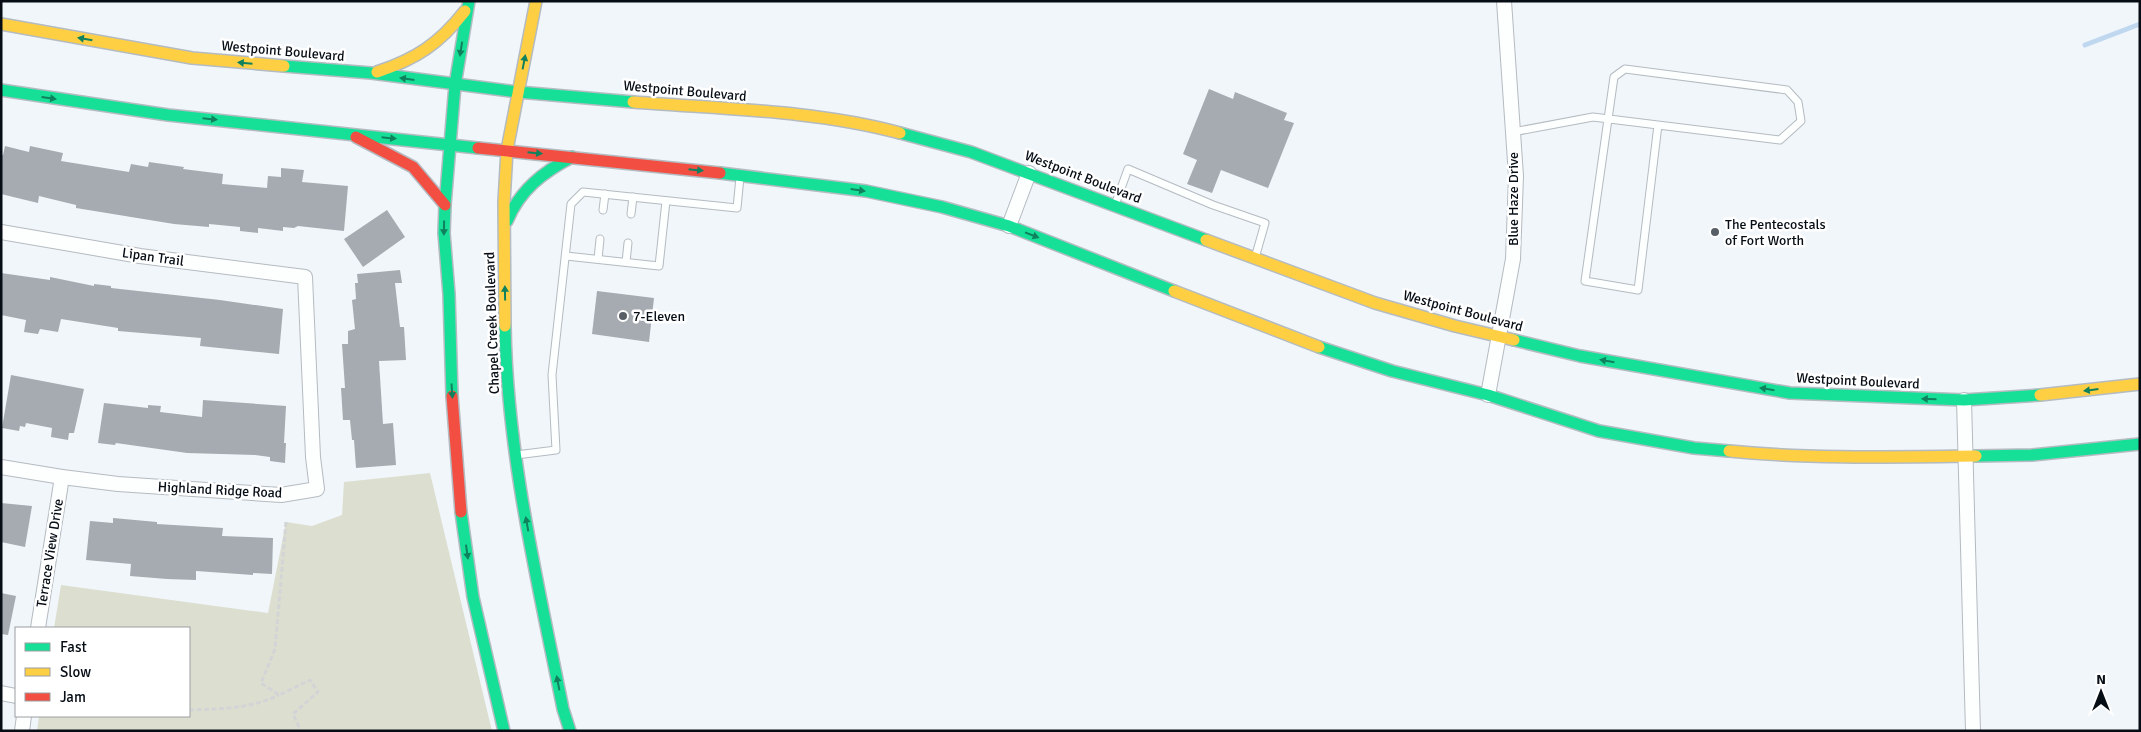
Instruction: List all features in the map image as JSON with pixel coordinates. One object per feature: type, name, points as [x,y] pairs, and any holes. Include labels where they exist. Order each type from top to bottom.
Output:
[{"type":"main road","name":"Chapel Creek Boulevard","points":[[536,1],[507,150],[504,202],[506,368],[526,525],[570,731]]},
{"type":"main road","points":[[371,74],[398,65],[426,51],[446,36],[468,5]]},
{"type":"main road","points":[[468,5],[455,86],[452,145],[445,205],[444,233],[449,294],[450,360],[459,496],[473,597],[504,731]]},
{"type":"main road","name":"Westpoint Boulevard","points":[[1,24],[192,58],[371,74],[455,86],[518,92],[807,116],[875,126],[971,152],[1375,303],[1580,356],[1790,393],[1964,400],[2060,394],[2140,384]]},
{"type":"main road","points":[[1,90],[168,115],[740,175],[866,191],[942,207],[1009,226],[1293,338],[1392,371],[1488,395],[1599,431],[1694,448],[1769,455],[1869,458],[2032,456],[2140,444]]},
{"type":"main road","points":[[351,134],[385,154],[413,167],[445,205]]},
{"type":"main road","points":[[504,230],[512,206],[528,185],[548,169],[572,157]]},
{"type":"street","name":"Blue Haze Drive","points":[[1488,395],[1513,259],[1516,176],[1504,1]]},
{"type":"street","points":[[1009,226],[1029,173]]},
{"type":"street","name":"Lipan Trail","points":[[1,232],[140,256],[305,277]]},
{"type":"street","name":"Highland Ridge Road","points":[[1,467],[62,478],[118,484],[280,495],[317,489],[313,447],[305,277]]},
{"type":"street","points":[[1964,400],[1973,731]]},
{"type":"street","name":"Terrace View Drive","points":[[38,627],[62,478]]},
{"type":"street","points":[[1,693],[15,696]]},
{"type":"street","points":[[22,731],[24,717]]},
{"type":"lane","points":[[1513,132],[1593,117],[1607,119],[1658,125],[1780,140],[1801,121],[1798,102],[1787,90],[1625,69],[1614,78],[1607,119],[1585,281],[1638,290],[1658,125]]},
{"type":"lane","points":[[1115,205],[1128,169],[1213,205],[1266,223],[1255,258]]},
{"type":"lane","points":[[516,455],[556,450],[552,375],[572,204],[583,192],[737,208],[740,175]]},
{"type":"lane","points":[[603,210],[605,194]]},
{"type":"lane","points":[[631,214],[633,197]]},
{"type":"lane","points":[[566,256],[660,266],[666,201]]},
{"type":"lane","points":[[598,259],[600,239]]},
{"type":"lane","points":[[626,262],[628,242]]},
{"type":"path","points":[[279,695],[261,683],[275,650],[286,522]]},
{"type":"path","points":[[190,710],[237,708],[262,703],[310,680],[318,692],[293,714],[301,731]]},
{"type":"shaded area","points":[[430,473],[492,731],[37,731],[39,717],[190,717],[190,627],[54,627],[61,585],[268,613],[286,522],[312,526],[342,515],[344,482]]},
{"type":"building","points":[[1209,89],[1233,99],[1235,92],[1287,113],[1284,120],[1294,123],[1268,188],[1221,170],[1212,193],[1187,184],[1197,160],[1183,154]]},
{"type":"building","points":[[5,146],[29,152],[30,146],[63,153],[61,161],[129,172],[131,164],[148,167],[149,162],[184,167],[183,169],[223,174],[222,184],[267,188],[268,176],[281,177],[281,168],[304,170],[302,182],[348,186],[344,231],[298,226],[294,228],[283,227],[283,231],[258,228],[258,233],[240,231],[240,227],[209,224],[209,227],[174,224],[76,208],[76,205],[39,196],[38,203],[1,194],[1,155],[3,155]]},
{"type":"building","points":[[387,210],[405,237],[363,267],[344,239]]},
{"type":"building","points":[[400,270],[402,283],[395,283],[400,327],[404,327],[406,360],[379,361],[383,424],[393,423],[396,465],[356,468],[350,420],[343,420],[341,388],[345,388],[342,344],[348,344],[348,331],[355,329],[352,300],[356,299],[355,283],[358,283],[357,274]]},
{"type":"building","points":[[1,273],[50,280],[50,277],[94,286],[94,284],[111,286],[111,288],[283,309],[279,354],[200,346],[201,338],[118,331],[118,328],[61,319],[58,332],[40,329],[38,334],[24,332],[26,320],[1,315]]},
{"type":"building","name":"7-Eleven","points":[[597,291],[654,298],[649,342],[592,334]]},
{"type":"building","points":[[11,375],[84,389],[74,433],[69,433],[68,440],[51,437],[52,428],[26,423],[25,427],[20,426],[19,431],[2,428]]},
{"type":"building","points":[[203,400],[286,406],[285,463],[270,461],[270,457],[255,455],[187,453],[116,443],[115,445],[98,443],[104,403],[148,408],[148,405],[161,406],[160,412],[202,417]]},
{"type":"building","points":[[1,503],[32,506],[25,547],[1,542]]},
{"type":"building","points":[[113,518],[157,522],[157,524],[223,528],[222,536],[273,538],[272,574],[253,573],[253,575],[196,571],[196,580],[167,579],[130,576],[131,564],[86,560],[90,521],[113,523]]},
{"type":"building","points":[[1,593],[16,596],[8,635],[1,634]]},
{"type":"waterway","points":[[2085,45],[2140,24]]},
{"type":"traffic: fast","points":[[452,396],[449,294],[444,233],[445,205],[455,85],[469,1]]},
{"type":"traffic: fast","points":[[284,66],[371,73],[518,92],[633,102]]},
{"type":"traffic: fast","points":[[1,90],[168,115],[478,148]]},
{"type":"traffic: fast","points":[[900,133],[971,152],[1206,240]]},
{"type":"traffic: fast","points":[[507,221],[519,200],[534,183],[551,169],[572,157]]},
{"type":"traffic: fast","points":[[720,173],[866,191],[942,207],[1009,226],[1174,291]]},
{"type":"traffic: fast","points":[[505,326],[511,423],[525,519],[563,709],[570,731]]},
{"type":"traffic: fast","points":[[1514,340],[1580,356],[1790,393],[1964,400],[2040,395]]},
{"type":"traffic: fast","points":[[1319,347],[1392,371],[1488,395],[1599,431],[1694,448],[1729,451]]},
{"type":"traffic: fast","points":[[1976,456],[2032,455],[2140,444]]},
{"type":"traffic: fast","points":[[461,512],[473,597],[504,731]]},
{"type":"traffic: slow","points":[[505,326],[504,202],[507,150],[536,1]]},
{"type":"traffic: slow","points":[[377,72],[404,62],[426,49],[446,33],[465,11]]},
{"type":"traffic: slow","points":[[1,24],[192,58],[284,66]]},
{"type":"traffic: slow","points":[[633,102],[801,115],[835,119],[900,133]]},
{"type":"traffic: slow","points":[[1206,240],[1375,303],[1455,326],[1514,340]]},
{"type":"traffic: slow","points":[[1174,291],[1319,347]]},
{"type":"traffic: slow","points":[[2040,395],[2140,384]]},
{"type":"traffic: slow","points":[[1729,451],[1821,456],[1976,456]]},
{"type":"traffic: jam","points":[[356,137],[413,167],[445,205]]},
{"type":"traffic: jam","points":[[478,148],[720,173]]},
{"type":"traffic: jam","points":[[452,396],[461,512]]},
{"type":"place","name":"The Pentecostals of Fort Worth","points":[[1715,232]]},
{"type":"place","name":"7-Eleven","points":[[623,316]]}]
